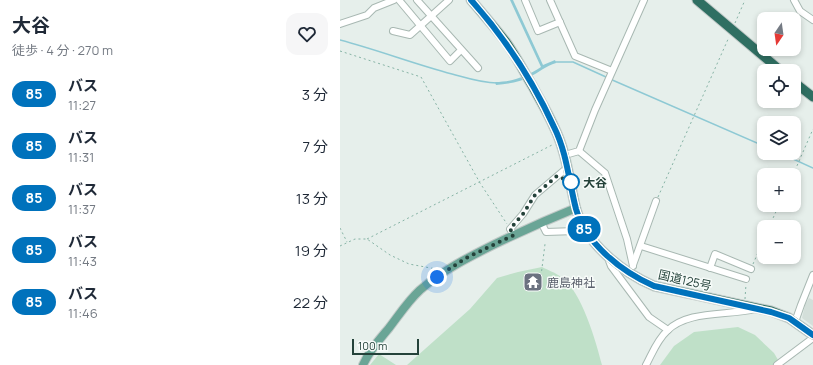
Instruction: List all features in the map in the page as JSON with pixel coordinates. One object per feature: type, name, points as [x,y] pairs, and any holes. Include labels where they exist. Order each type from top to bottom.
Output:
[{"type":"highway","name":"国道125号","points":[[472,0],[505,41],[546,111],[565,155],[580,220],[587,234],[598,247],[607,255],[632,269],[645,282],[654,286],[758,308],[781,315],[796,322],[813,335]]},
{"type":"highway","points":[[697,0],[773,64]]},
{"type":"highway","points":[[801,88],[813,97]]},
{"type":"main road","points":[[363,365],[376,343],[406,306],[420,291],[444,272],[512,232],[576,208]]},
{"type":"street","points":[[340,24],[367,15],[374,8],[394,0]]},
{"type":"street","points":[[398,0],[450,61],[461,50]]},
{"type":"street","points":[[417,0],[478,68]]},
{"type":"street","points":[[393,31],[410,35],[449,0]]},
{"type":"street","points":[[525,0],[538,30],[560,22]]},
{"type":"street","points":[[550,0],[575,56],[612,73]]},
{"type":"street","points":[[579,151],[644,0]]},
{"type":"street","points":[[794,0],[800,11],[813,20]]},
{"type":"street","points":[[565,155],[579,151]]},
{"type":"street","points":[[579,151],[605,172],[628,239],[632,269]]},
{"type":"street","points":[[512,232],[535,195],[568,167]]},
{"type":"street","points":[[632,269],[656,201]]},
{"type":"street","points":[[541,222],[546,232],[564,230],[587,234]]},
{"type":"street","points":[[641,246],[746,279]]},
{"type":"street","points":[[710,268],[715,254],[751,269]]},
{"type":"street","points":[[607,255],[611,266],[649,317],[668,330]]},
{"type":"street","points":[[796,322],[813,275]]},
{"type":"street","points":[[646,365],[660,339],[668,330],[682,322],[696,317],[758,308]]},
{"type":"street","points":[[777,365],[813,338]]},
{"type":"path","points":[[656,201],[744,0]]},
{"type":"path","points":[[340,51],[421,78],[480,183],[512,232]]},
{"type":"path","points":[[796,168],[813,128]]},
{"type":"path","points":[[340,246],[355,239],[367,239],[480,183],[560,141]]},
{"type":"path","points":[[340,228],[347,242]]},
{"type":"path","points":[[367,239],[408,264],[430,267],[444,272]]},
{"type":"path","points":[[541,276],[545,244]]},
{"type":"shaded area","points":[[809,298],[813,300],[813,326],[802,318],[805,305]]},
{"type":"green space","points":[[542,267],[561,277],[569,284],[575,293],[587,318],[602,365],[407,365],[470,309],[497,278]]},
{"type":"green space","points":[[738,327],[755,335],[774,353],[781,365],[660,365],[674,346],[694,332]]},
{"type":"green space","points":[[379,354],[396,365],[370,365]]},
{"type":"water","points":[[510,0],[513,0],[543,65],[555,60],[556,63],[526,79],[496,85],[495,82],[520,78],[541,67]]},
{"type":"building","name":"鹿島神社","points":[[523,276],[542,276],[543,286],[526,287]]},
{"type":"waterway","points":[[340,40],[469,79],[497,83]]},
{"type":"waterway","points":[[554,62],[573,62],[606,77]]},
{"type":"waterway","points":[[610,79],[757,143]]},
{"type":"waterway","points":[[795,160],[813,168]]},
{"type":"bus line","name":"85","points":[[471,0],[511,49],[546,111],[565,155],[580,220],[587,234],[598,247],[630,272],[654,286],[758,308],[781,315],[805,328],[813,335]]},
{"type":"place","name":"大谷","points":[[571,182]]},
{"type":"place","name":"鹿島神社","points":[[533,282]]},
{"type":"route","points":[[437,277],[455,264],[514,235],[510,229],[523,214],[535,195],[557,176],[571,182]]}]
